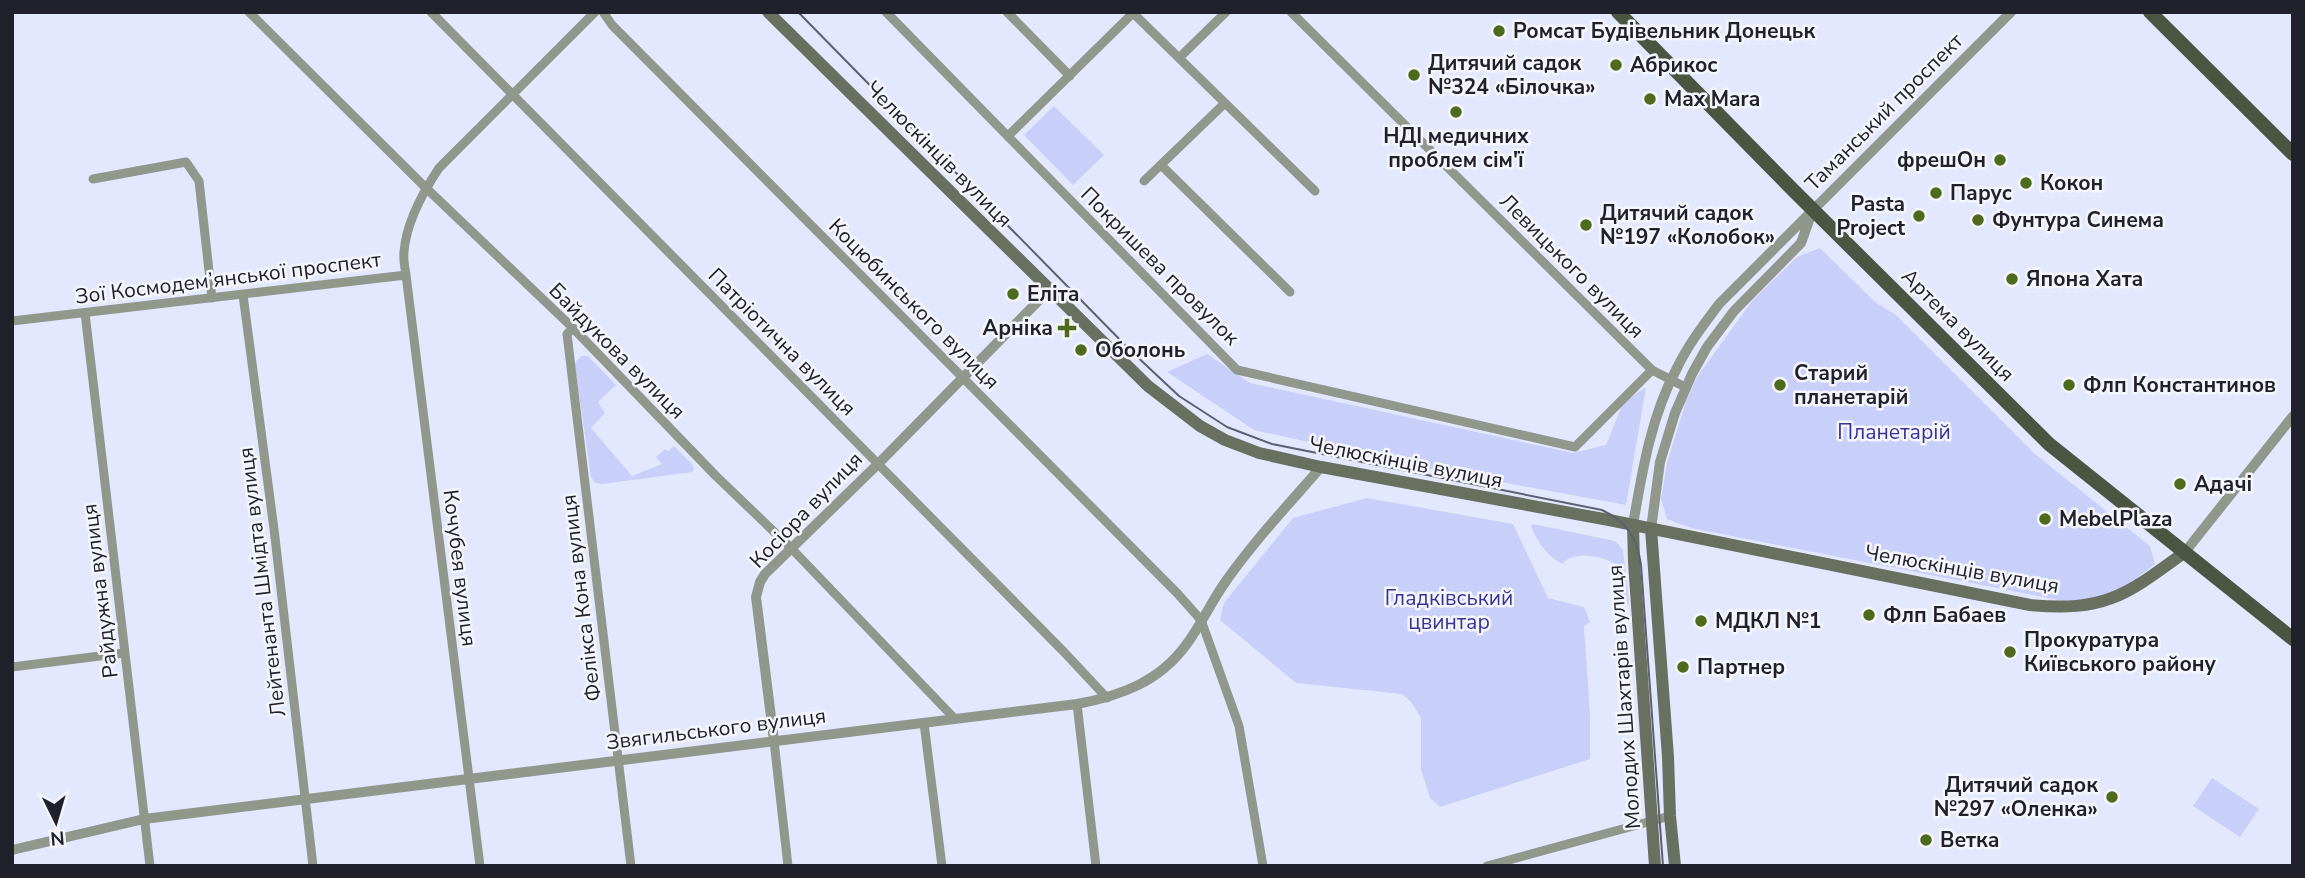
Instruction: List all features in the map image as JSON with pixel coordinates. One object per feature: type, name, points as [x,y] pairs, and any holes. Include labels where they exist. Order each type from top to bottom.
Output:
[{"type":"main road","name":"Челюскінців вулиця","points":[[768,12],[1148,386],[1200,426],[1225,440],[1259,453],[2030,605],[2082,606],[2119,596],[2138,586],[2185,552]]},
{"type":"main road","name":"Артема вулиця","points":[[1618,12],[2049,444],[2293,639]]},
{"type":"main road","points":[[2150,12],[2293,155]]},
{"type":"main road","name":"Молодих Шахтарів вулиця","points":[[1633,526],[1655,866]]},
{"type":"main road","name":"Молодих Шахтарів вулиця","points":[[1651,529],[1675,866]]},
{"type":"street","name":"Байдукова вулиця","points":[[249,12],[425,187],[573,328],[716,477],[791,548],[955,719]]},
{"type":"street","name":"Патріотична вулиця","points":[[431,12],[1107,698]]},
{"type":"street","name":"Зої Космодем’янської проспект","points":[[12,321],[406,275],[404,253],[408,232],[425,187],[439,168],[596,12]]},
{"type":"street","name":"Коцюбинського вулиця","points":[[603,12],[621,34],[1201,620]]},
{"type":"street","name":"Покришева провулок","points":[[886,12],[1237,370],[1575,447],[1652,370]]},
{"type":"street","points":[[1007,12],[1070,76]]},
{"type":"street","points":[[1179,58],[1226,12]]},
{"type":"street","name":"Левицького вулиця","points":[[1291,12],[1652,370],[1685,387]]},
{"type":"street","name":"Таманський проспект","points":[[1633,526],[1649,442],[1671,380],[1686,352],[1719,304],[2011,12]]},
{"type":"street","points":[[1008,136],[1132,13],[1315,191]]},
{"type":"street","points":[[1144,181],[1224,104]]},
{"type":"street","points":[[93,179],[186,162],[199,181],[212,298]]},
{"type":"street","points":[[1161,165],[1290,292]]},
{"type":"street","name":"Таманський проспект","points":[[1651,529],[1660,462],[1685,387],[1707,347],[1734,311],[1801,243],[1813,210]]},
{"type":"street","name":"Кочубея вулиця","points":[[406,275],[480,866]]},
{"type":"street","name":"Косіора вулиця","points":[[788,866],[757,597],[760,582],[1049,290]]},
{"type":"street","name":"Лейтенанта Шмідта вулиця","points":[[243,295],[274,529],[313,866]]},
{"type":"street","name":"Райдужна вулиця","points":[[85,313],[150,866]]},
{"type":"street","name":"Фелікса Кона вулиця","points":[[573,328],[566,334],[631,866]]},
{"type":"street","points":[[2185,552],[2293,416]]},
{"type":"street","name":"Звягильського вулиця","points":[[12,850],[144,819],[1077,704],[1107,698],[1149,680],[1173,661],[1226,582],[1321,467]]},
{"type":"street","points":[[1201,620],[1239,726],[1263,866]]},
{"type":"street","points":[[12,667],[124,653]]},
{"type":"street","points":[[1077,704],[1096,866]]},
{"type":"street","points":[[924,723],[942,866]]},
{"type":"street","points":[[1487,866],[1670,816]]},
{"type":"green space","points":[[1054,106],[1104,155],[1073,185],[1024,135]]},
{"type":"green space","name":"Планетарій","points":[[1820,248],[1875,302],[1896,315],[2035,454],[2150,546],[2155,564],[2121,590],[2094,599],[2064,601],[1691,528],[1667,519],[1661,499],[1667,463],[1686,401],[1697,377],[1752,301],[1797,257]]},
{"type":"green space","points":[[1207,354],[1250,383],[1573,453],[1606,445],[1623,403],[1646,387],[1626,505],[1435,470],[1254,430],[1167,372]]},
{"type":"green space","points":[[582,356],[588,356],[616,385],[598,402],[605,413],[591,428],[632,476],[662,464],[656,457],[665,449],[668,451],[674,446],[692,464],[692,472],[595,483],[591,477],[575,366]]},
{"type":"green space","name":"Гладківський цвинтар","points":[[1367,498],[1513,524],[1548,598],[1584,607],[1590,622],[1584,626],[1590,759],[1440,807],[1430,798],[1421,769],[1421,718],[1402,694],[1296,683],[1220,620],[1224,603],[1293,518]]},
{"type":"green space","points":[[1533,524],[1615,541],[1623,550],[1629,604],[1614,604],[1618,580],[1617,565],[1589,556],[1573,557],[1562,564],[1552,557],[1537,539],[1531,527]]},
{"type":"green space","points":[[2212,778],[2259,809],[2240,837],[2193,806]]},
{"type":"tram line","points":[[798,12],[1131,351],[1179,396],[1227,427],[1272,444],[1602,510],[1624,525],[1637,546],[1641,565],[1663,866]]},
{"type":"place","name":"Ромсат Будівельник Донецьк","points":[[1499,31]]},
{"type":"place","name":"Абрикос","points":[[1616,65]]},
{"type":"place","name":"Дитячий садок №324 «Білочка»","points":[[1414,75]]},
{"type":"place","name":"Max Mara","points":[[1650,99]]},
{"type":"place","name":"НДІ медичних проблем сім'ї","points":[[1456,112]]},
{"type":"place","name":"фрешОн","points":[[2000,160]]},
{"type":"place","name":"Кокон","points":[[2026,183]]},
{"type":"place","name":"Парус","points":[[1936,193]]},
{"type":"place","name":"Pasta Project","points":[[1919,216]]},
{"type":"place","name":"Фунтура Синема","points":[[1978,220]]},
{"type":"place","name":"Дитячий садок №197 «Колобок»","points":[[1586,225]]},
{"type":"place","name":"Япона Хата","points":[[2012,279]]},
{"type":"place","name":"Еліта","points":[[1013,294]]},
{"type":"place","name":"Арніка","points":[[1067,328]]},
{"type":"place","name":"Оболонь","points":[[1081,350]]},
{"type":"place","name":"Старий планетарій","points":[[1780,385]]},
{"type":"place","name":"Флп Константинов","points":[[2069,385]]},
{"type":"place","name":"Адачі","points":[[2180,484]]},
{"type":"place","name":"MebelPlaza","points":[[2045,519]]},
{"type":"place","name":"Флп Бабаев","points":[[1869,615]]},
{"type":"place","name":"МДКЛ №1","points":[[1701,621]]},
{"type":"place","name":"Прокуратура Київського району","points":[[2010,652]]},
{"type":"place","name":"Партнер","points":[[1683,667]]},
{"type":"place","name":"Дитячий садок №297 «Оленка»","points":[[2112,797]]},
{"type":"place","name":"Ветка","points":[[1926,840]]}]
